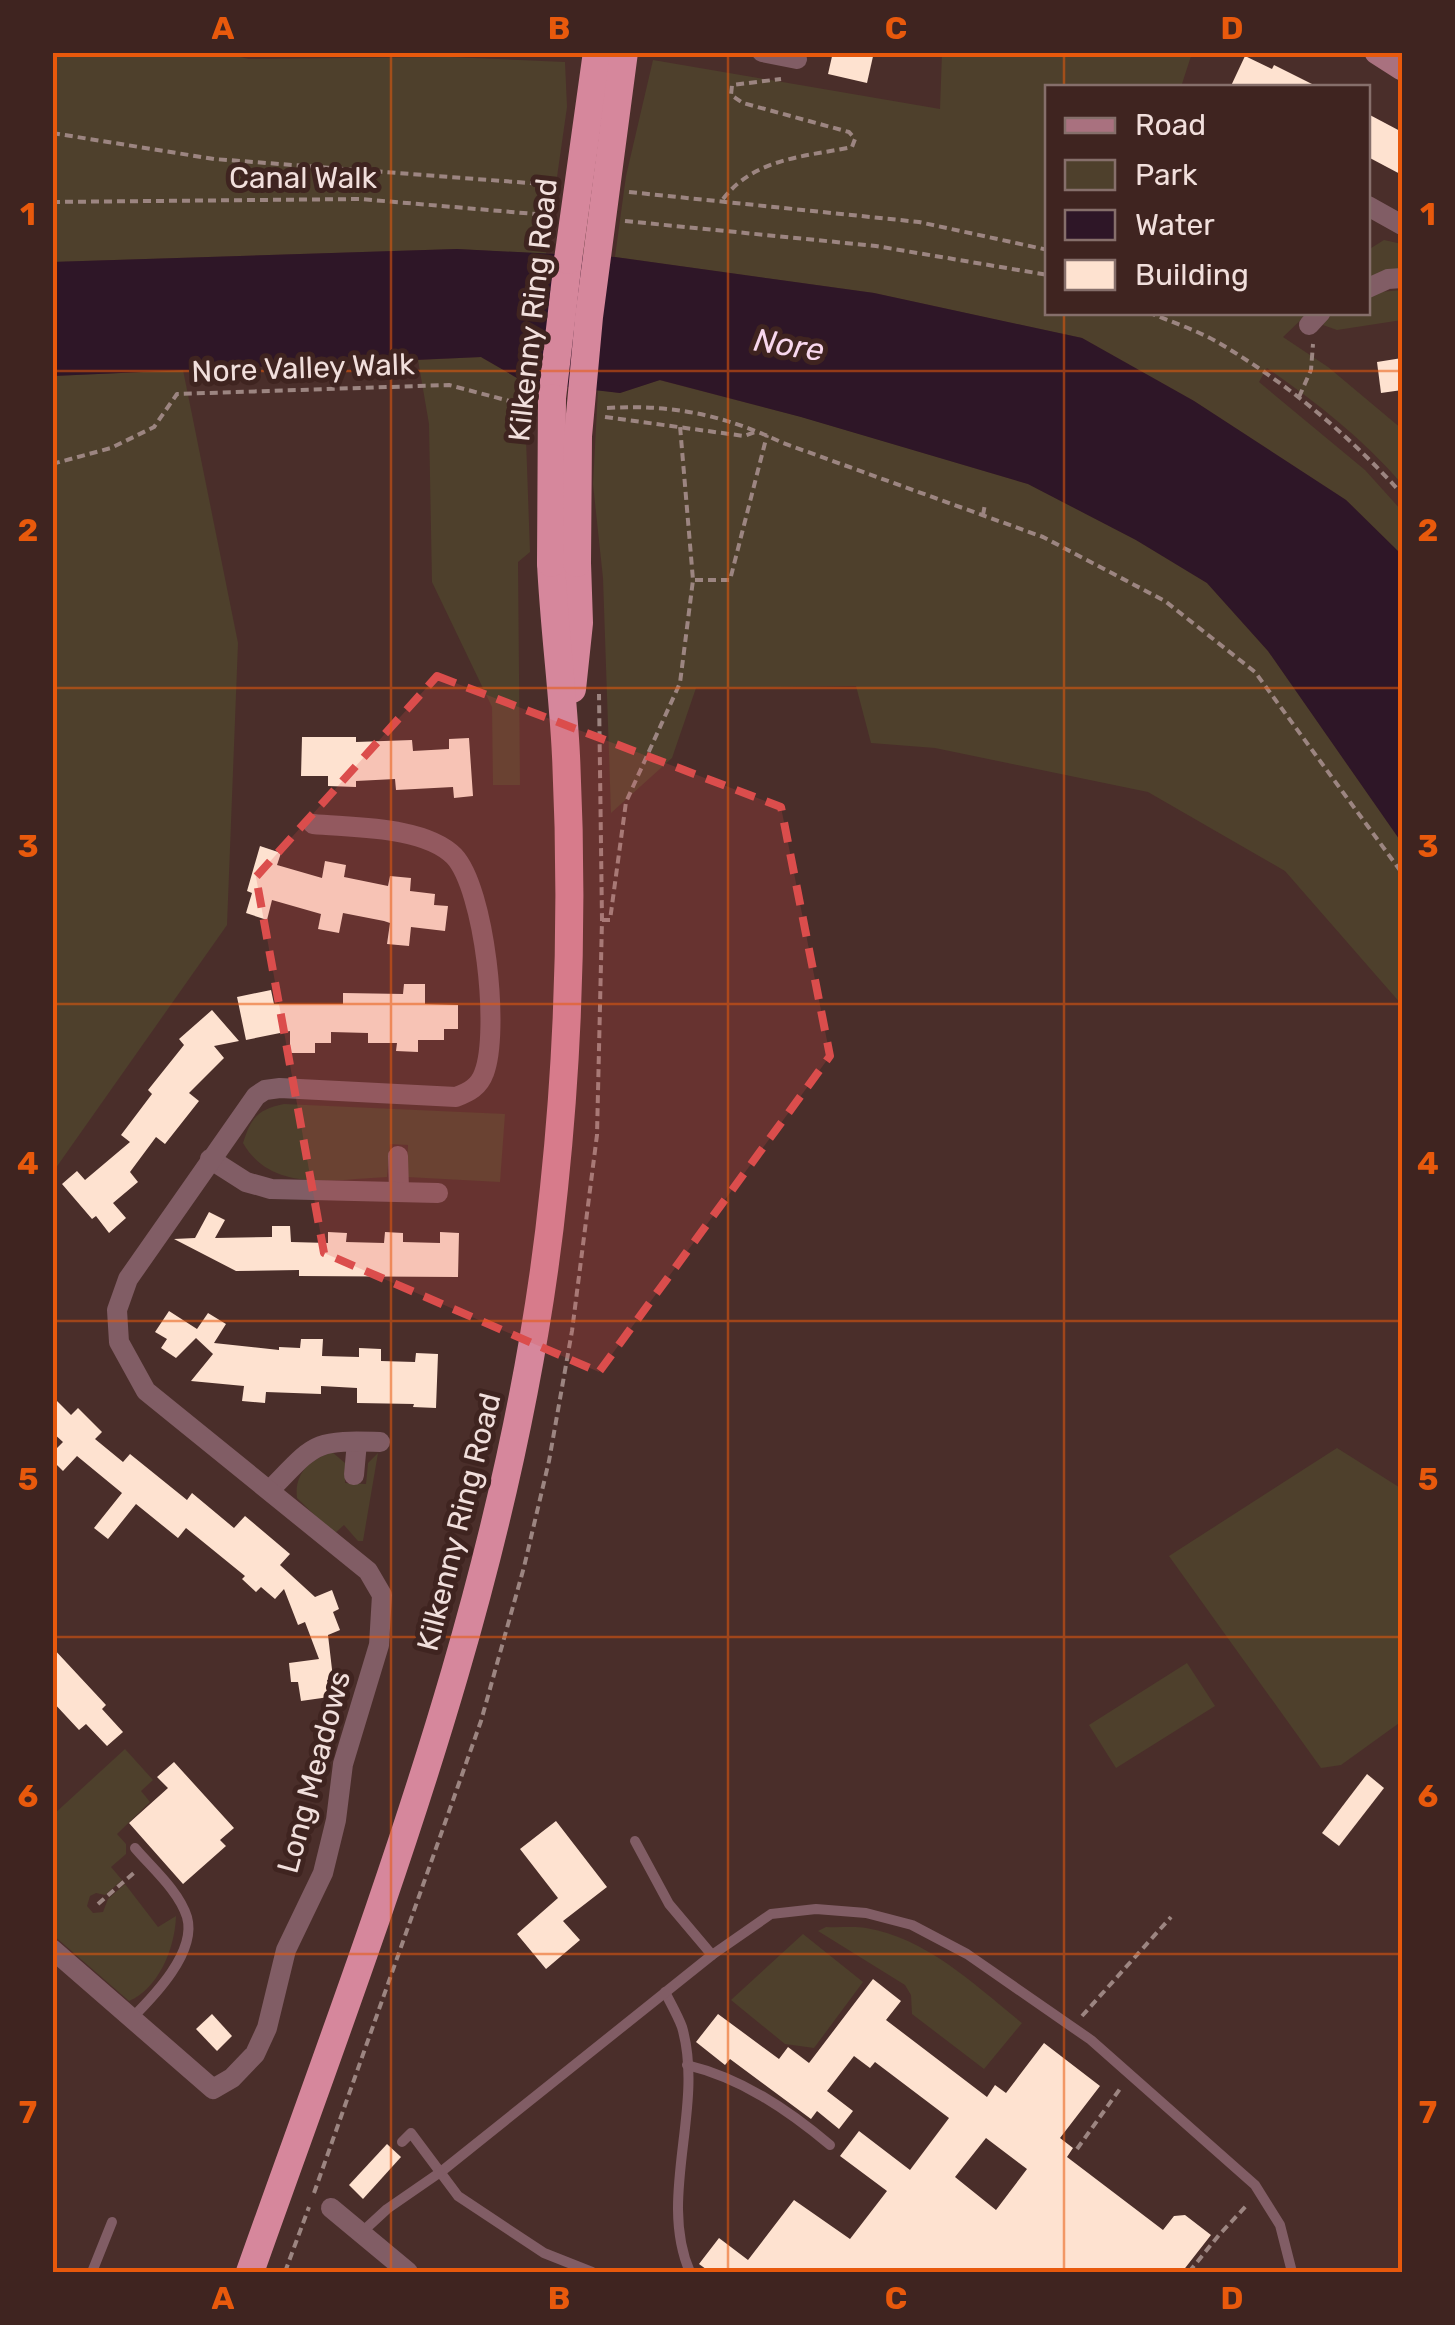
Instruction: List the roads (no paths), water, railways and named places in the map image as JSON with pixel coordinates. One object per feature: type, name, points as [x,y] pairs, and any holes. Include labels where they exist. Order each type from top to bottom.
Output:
[{"type":"highway","name":"Kilkenny Ring Road","points":[[250,2272],[412,1818],[479,1596],[524,1397],[554,1190],[563,1074],[566,756],[578,624],[564,563],[552,398],[598,52]]},
{"type":"highway","name":"Kilkenny Ring Road","points":[[564,563],[589,317],[624,52]]},
{"type":"main road","points":[[1377,52],[1402,68]]},
{"type":"street","points":[[1370,207],[1402,226]]},
{"type":"street","points":[[1370,287],[1402,278]]},
{"type":"street","name":"Long Meadows","points":[[132,2018],[213,2088],[232,2078],[255,2054],[267,2028],[286,1950],[324,1873],[343,1764],[379,1646],[382,1595],[368,1571],[146,1391],[119,1342],[117,1310],[128,1278],[244,1109],[266,1090],[456,1097],[472,1090],[483,1077],[488,1056],[488,978],[482,926],[468,875],[453,855],[434,842],[413,835],[314,824]]},
{"type":"street","points":[[398,1156],[399,1190]]},
{"type":"street","points":[[210,1159],[246,1182],[271,1188],[438,1193]]},
{"type":"street","points":[[270,1490],[314,1446],[330,1441],[380,1442]]},
{"type":"street","points":[[354,1475],[356,1442]]},
{"type":"street","points":[[52,1949],[132,2018]]},
{"type":"street","points":[[330,2208],[408,2272]]},
{"type":"lane","points":[[635,1841],[669,1904],[712,1955]]},
{"type":"lane","points":[[132,2018],[160,1990],[178,1962],[188,1923],[163,1880],[134,1848]]},
{"type":"lane","points":[[361,2233],[712,1955],[771,1914],[816,1909],[866,1912],[912,1925],[967,1954],[1072,2027],[1256,2184],[1280,2225],[1292,2272]]},
{"type":"lane","points":[[665,1992],[682,2027],[687,2065],[678,2234],[690,2272]]},
{"type":"lane","points":[[687,2065],[723,2074],[800,2120],[830,2144]]},
{"type":"lane","points":[[402,2142],[412,2132],[458,2196],[544,2253],[592,2272]]},
{"type":"lane","points":[[92,2272],[112,2222]]},
{"type":"water","name":"Nore","points":[[457,249],[615,257],[874,293],[1082,338],[1194,401],[1346,500],[1402,555],[1402,843],[1268,651],[1207,583],[1136,540],[1028,484],[660,380],[620,393],[524,382],[481,357],[53,376],[52,262]]}]
